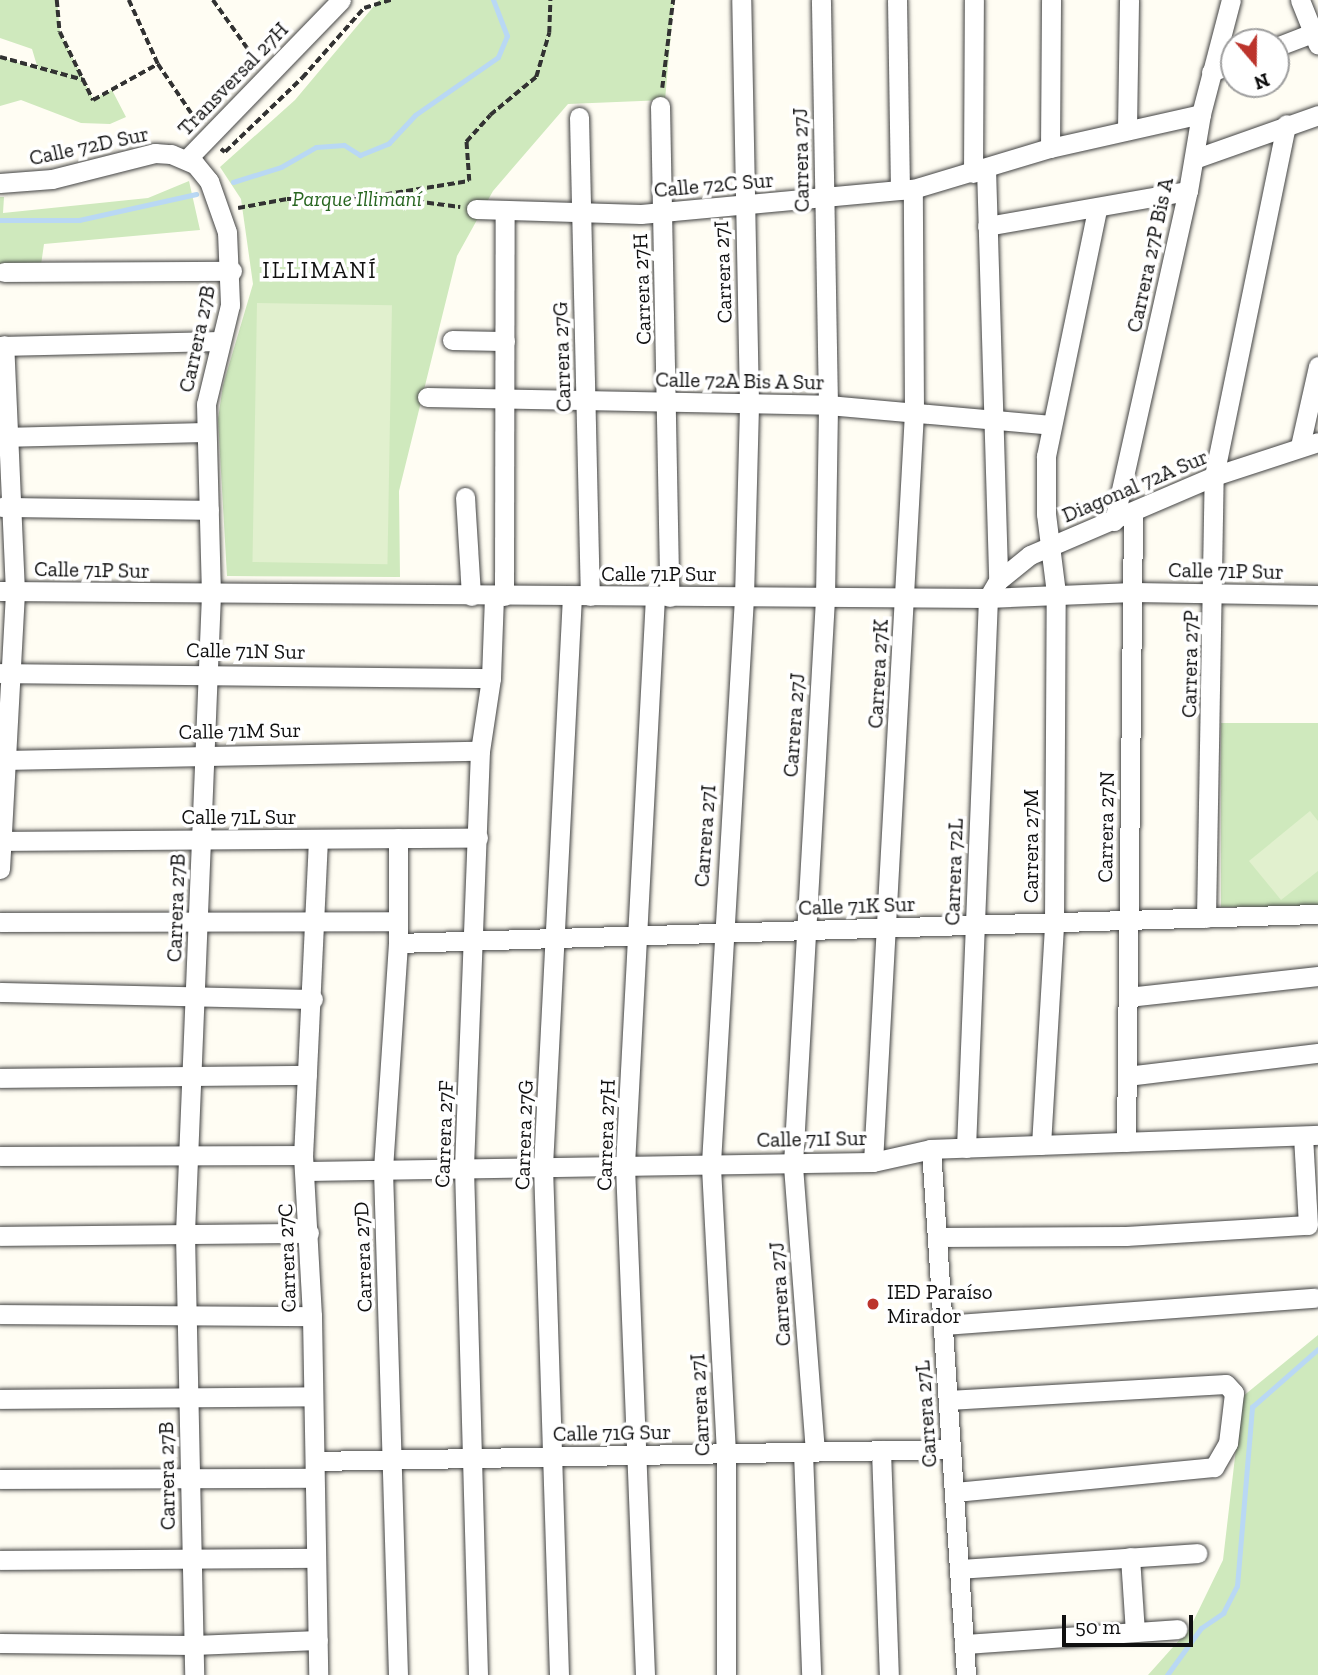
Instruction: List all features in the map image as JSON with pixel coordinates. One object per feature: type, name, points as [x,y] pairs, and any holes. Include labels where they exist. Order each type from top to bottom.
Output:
[{"type":"street","name":"Transversal 27H","points":[[187,159],[341,0]]},
{"type":"street","name":"Carrera 27I","points":[[726,1675],[726,1453],[711,1163],[721,933],[744,597],[749,403],[741,0]]},
{"type":"street","name":"Carrera 27J","points":[[811,1675],[809,1452],[793,1164],[804,930],[825,598],[828,405],[821,0]]},
{"type":"street","name":"Carrera 27K","points":[[873,1162],[888,928],[914,413],[907,189],[897,0]]},
{"type":"street","points":[[974,0],[979,171],[987,226],[998,581]]},
{"type":"street","points":[[1050,148],[1052,0]]},
{"type":"street","points":[[1127,130],[1129,0]]},
{"type":"street","name":"Carrera 27P Bis A","points":[[1114,521],[1188,191],[1201,114],[1231,0]]},
{"type":"street","points":[[1290,44],[1315,39],[1300,0]]},
{"type":"street","points":[[1211,72],[1220,68]]},
{"type":"street","name":"Carrera 27H","points":[[645,1675],[625,1165],[662,596],[668,402],[660,106]]},
{"type":"street","name":"Calle 72C Sur","points":[[476,209],[663,213],[907,189],[979,171],[1050,148],[1201,114]]},
{"type":"street","points":[[1194,159],[1286,124],[1318,115]]},
{"type":"street","name":"Carrera 27G","points":[[559,1675],[555,1456],[543,1166],[581,596],[586,400],[579,117]]},
{"type":"street","name":"Carrera 27P","points":[[1206,918],[1215,593],[1214,476],[1286,124]]},
{"type":"street","name":"Calle 72D Sur","points":[[0,183],[72,176],[155,153],[187,159]]},
{"type":"street","name":"Carrera 27B","points":[[187,159],[209,181],[223,211],[232,271],[220,341],[207,390],[211,594],[185,1234],[194,1675]]},
{"type":"street","points":[[987,226],[1097,209],[1188,191]]},
{"type":"street","points":[[1051,425],[1097,209]]},
{"type":"street","name":"Carrera 27F","points":[[478,1675],[464,1167],[475,940],[480,751],[499,596],[505,399],[505,211]]},
{"type":"street","points":[[4,272],[232,271]]},
{"type":"street","points":[[452,340],[505,341]]},
{"type":"street","points":[[0,869],[7,592],[2,345],[220,341]]},
{"type":"street","points":[[1309,444],[1318,366]]},
{"type":"street","name":"Calle 72A Bis A Sur","points":[[427,397],[828,405],[1051,425]]},
{"type":"street","name":"Carrera 27M","points":[[1041,1145],[1054,923],[1056,593],[1044,486],[1051,425]]},
{"type":"street","points":[[4,437],[206,432]]},
{"type":"street","name":"Diagonal 72A Sur","points":[[988,598],[998,581],[1015,564],[1050,546],[1133,513],[1214,476],[1309,444]]},
{"type":"street","points":[[465,497],[471,596]]},
{"type":"street","points":[[6,507],[209,510]]},
{"type":"street","name":"Carrera 27N","points":[[1126,1142],[1133,513]]},
{"type":"street","name":"Calle 71P Sur","points":[[7,592],[825,598],[988,598],[1056,593],[1133,592],[1318,595]]},
{"type":"street","name":"Carrera 72L","points":[[966,1148],[988,598]]},
{"type":"street","name":"Calle 71N Sur","points":[[4,674],[208,673],[491,678]]},
{"type":"street","name":"Calle 71M Sur","points":[[2,760],[205,754],[480,751]]},
{"type":"street","name":"Carrera 27D","points":[[398,838],[395,921],[398,943],[383,1169],[398,1675]]},
{"type":"street","name":"Calle 71L Sur","points":[[1,841],[478,838]]},
{"type":"street","name":"Carrera 27C","points":[[318,839],[305,1163],[312,1316],[318,1675]]},
{"type":"street","name":"Calle 71K Sur","points":[[398,943],[1318,914]]},
{"type":"street","points":[[0,922],[198,918],[395,921]]},
{"type":"street","points":[[1128,997],[1318,976]]},
{"type":"street","points":[[0,992],[195,994],[313,999]]},
{"type":"street","points":[[1127,1076],[1318,1053]]},
{"type":"street","points":[[0,1078],[307,1075]]},
{"type":"street","points":[[937,1237],[1126,1236],[1308,1226],[1310,1135]]},
{"type":"street","name":"Calle 71I Sur","points":[[0,1156],[188,1155],[383,1169],[793,1164],[873,1162],[931,1149],[1310,1135]]},
{"type":"street","name":"Carrera 27L","points":[[931,1149],[966,1675]]},
{"type":"street","points":[[0,1236],[309,1233]]},
{"type":"street","points":[[943,1325],[1315,1298]]},
{"type":"street","points":[[0,1314],[312,1316]]},
{"type":"street","points":[[948,1400],[1226,1384],[1234,1393],[1233,1421],[1222,1460],[1214,1467],[954,1492]]},
{"type":"street","points":[[0,1399],[313,1396]]},
{"type":"street","name":"Calle 71G Sur","points":[[0,1479],[190,1479],[315,1470],[393,1459],[951,1449]]},
{"type":"street","points":[[881,1450],[889,1675]]},
{"type":"street","points":[[959,1569],[1197,1553]]},
{"type":"street","points":[[0,1560],[316,1558]]},
{"type":"street","points":[[1130,1558],[1135,1632]]},
{"type":"street","points":[[964,1644],[1177,1629]]},
{"type":"street","points":[[0,1643],[193,1645],[318,1640]]},
{"type":"path","points":[[57,0],[60,32],[93,100],[158,64]]},
{"type":"path","points":[[129,0],[158,64],[207,138],[225,152],[302,78],[364,8],[391,0]]},
{"type":"path","points":[[213,0],[267,76]]},
{"type":"path","points":[[223,211],[286,199],[375,196],[469,181],[466,142],[490,115],[536,77],[549,33],[550,0]]},
{"type":"path","points":[[660,106],[673,0]]},
{"type":"path","points":[[0,57],[84,80]]},
{"type":"path","points":[[375,196],[476,209]]},
{"type":"green space","points":[[0,0],[57,0],[60,32],[93,99],[112,90],[126,117],[110,124],[81,123],[21,100],[0,106],[0,57],[38,69],[32,49],[0,38]]},
{"type":"green space","name":"Parque Illimaní","points":[[379,0],[674,0],[665,100],[568,104],[493,191],[457,256],[399,491],[400,577],[227,576],[218,419],[223,385],[253,284],[241,199],[220,167],[295,100]]},
{"type":"green space","points":[[189,181],[200,230],[44,244],[41,265],[0,266],[0,197],[4,197],[3,213],[148,198]]},
{"type":"green space","points":[[257,303],[392,305],[387,564],[252,562]]},
{"type":"green space","points":[[1221,723],[1318,723],[1318,907],[1221,907]]},
{"type":"green space","points":[[1310,811],[1318,821],[1318,871],[1281,900],[1249,861]]},
{"type":"green space","points":[[1318,1335],[1318,1675],[1148,1675],[1190,1628],[1223,1560],[1242,1397]]},
{"type":"waterway","points":[[233,182],[281,167],[316,147],[344,145],[360,155],[389,143],[415,115],[498,57],[507,36],[493,0]]},
{"type":"waterway","points":[[0,220],[79,220],[196,194]]},
{"type":"waterway","points":[[1167,1675],[1201,1628],[1223,1613],[1237,1586],[1252,1407],[1318,1349]]},
{"type":"place","name":"IED Paraíso Mirador","points":[[873,1304]]},
{"type":"district","name":"ILLIMANÍ","points":[[320,270]]}]
